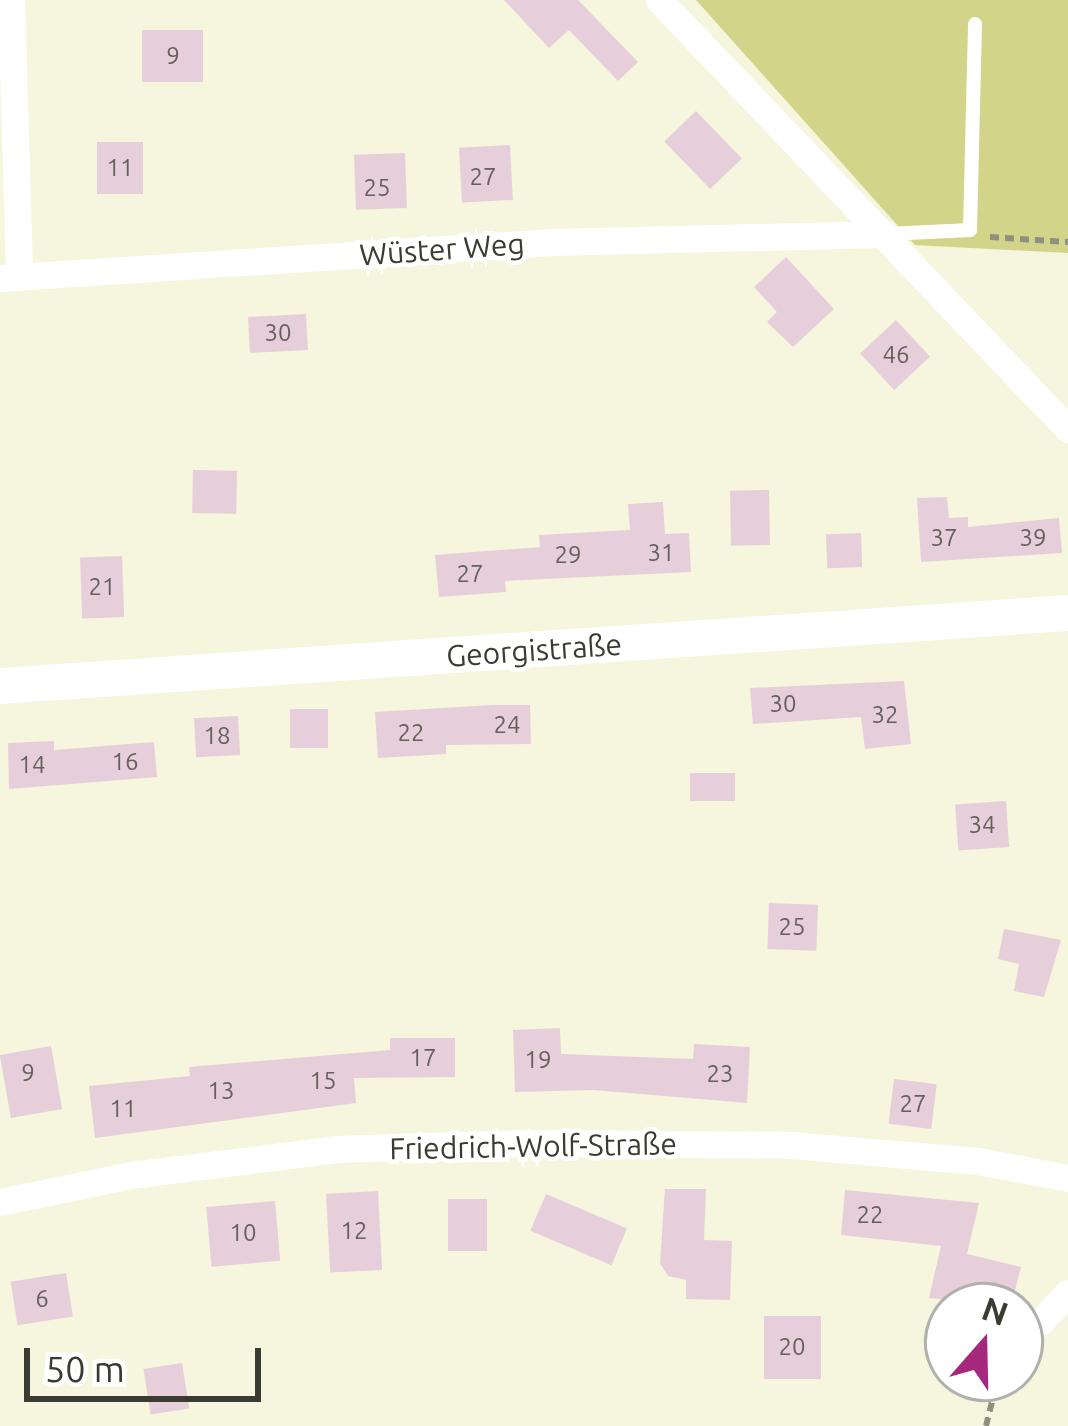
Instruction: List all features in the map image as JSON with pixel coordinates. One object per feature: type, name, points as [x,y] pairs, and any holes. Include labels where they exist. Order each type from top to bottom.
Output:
[{"type":"street","points":[[9,278],[11,0]]},
{"type":"street","points":[[658,0],[1068,429]]},
{"type":"street","name":"Wüster Weg","points":[[9,278],[552,242],[884,234]]},
{"type":"street","name":"Georgistraße","points":[[0,686],[1068,613]]},
{"type":"street","name":"Friedrich-Wolf-Straße","points":[[0,1202],[131,1175],[336,1149],[529,1143],[790,1144],[978,1161],[1068,1178]]},
{"type":"street","points":[[1044,1318],[1068,1293]]},
{"type":"lane","points":[[884,234],[970,230],[975,24]]},
{"type":"path","points":[[970,230],[1068,242]]},
{"type":"green space","points":[[696,0],[1068,0],[1068,253],[915,245]]},
{"type":"building","points":[[504,0],[578,0],[638,62],[618,81],[569,30],[549,48]]},
{"type":"building","points":[[142,30],[203,30],[203,82],[142,82]]},
{"type":"building","points":[[696,111],[742,158],[710,189],[664,142]]},
{"type":"building","points":[[97,142],[143,142],[143,194],[97,194]]},
{"type":"building","points":[[510,145],[513,200],[462,203],[459,148]]},
{"type":"building","points":[[405,153],[407,208],[356,210],[354,155]]},
{"type":"building","points":[[786,257],[834,309],[793,347],[767,322],[777,312],[754,287]]},
{"type":"building","points":[[306,314],[308,350],[250,353],[248,317]]},
{"type":"building","points":[[896,320],[930,357],[894,390],[860,353]]},
{"type":"building","points":[[193,470],[237,471],[236,514],[192,513]]},
{"type":"building","points":[[769,490],[770,545],[731,546],[730,491]]},
{"type":"building","points":[[947,497],[949,518],[968,517],[968,527],[1059,518],[1062,553],[921,562],[917,498]]},
{"type":"building","points":[[663,502],[665,534],[689,533],[691,572],[505,581],[506,592],[439,597],[435,555],[540,547],[539,535],[630,530],[628,504]]},
{"type":"building","points":[[861,533],[862,567],[827,568],[826,534]]},
{"type":"building","points":[[122,556],[124,617],[82,618],[80,557]]},
{"type":"building","points":[[904,681],[911,744],[865,749],[861,717],[753,724],[750,688]]},
{"type":"building","points":[[530,705],[531,744],[446,745],[446,754],[378,758],[375,712]]},
{"type":"building","points":[[290,709],[328,709],[328,748],[290,748]]},
{"type":"building","points":[[238,716],[240,755],[196,757],[194,718]]},
{"type":"building","points":[[54,741],[54,750],[154,742],[157,777],[9,789],[8,743]]},
{"type":"building","points":[[690,773],[735,773],[735,801],[690,801]]},
{"type":"building","points":[[1006,801],[1009,847],[958,850],[955,805]]},
{"type":"building","points":[[769,903],[818,905],[816,951],[767,949]]},
{"type":"building","points":[[1004,929],[1061,940],[1044,997],[1014,991],[1019,964],[998,959]]},
{"type":"building","points":[[560,1028],[561,1054],[693,1059],[694,1044],[750,1047],[747,1103],[594,1090],[515,1092],[513,1030]]},
{"type":"building","points":[[390,1038],[455,1038],[455,1077],[354,1078],[356,1103],[95,1138],[89,1086],[190,1076],[189,1067],[390,1050]]},
{"type":"building","points":[[51,1046],[62,1109],[11,1118],[0,1055]]},
{"type":"building","points":[[894,1079],[937,1084],[931,1129],[889,1124]]},
{"type":"building","points":[[665,1189],[706,1189],[704,1240],[732,1241],[730,1300],[686,1299],[686,1280],[668,1276],[660,1263]]},
{"type":"building","points":[[845,1190],[979,1203],[967,1254],[1021,1267],[1017,1282],[933,1282],[941,1246],[841,1235]]},
{"type":"building","points":[[378,1191],[382,1270],[330,1273],[326,1194]]},
{"type":"building","points":[[546,1194],[627,1228],[611,1265],[530,1231]]},
{"type":"building","points":[[448,1199],[487,1199],[487,1251],[448,1251]]},
{"type":"building","points":[[275,1201],[280,1261],[211,1267],[206,1207]]},
{"type":"building","points":[[66,1273],[73,1316],[18,1325],[11,1282]]},
{"type":"building","points":[[764,1316],[821,1316],[821,1379],[764,1379]]},
{"type":"building","points":[[182,1363],[189,1408],[151,1415],[143,1369]]}]
